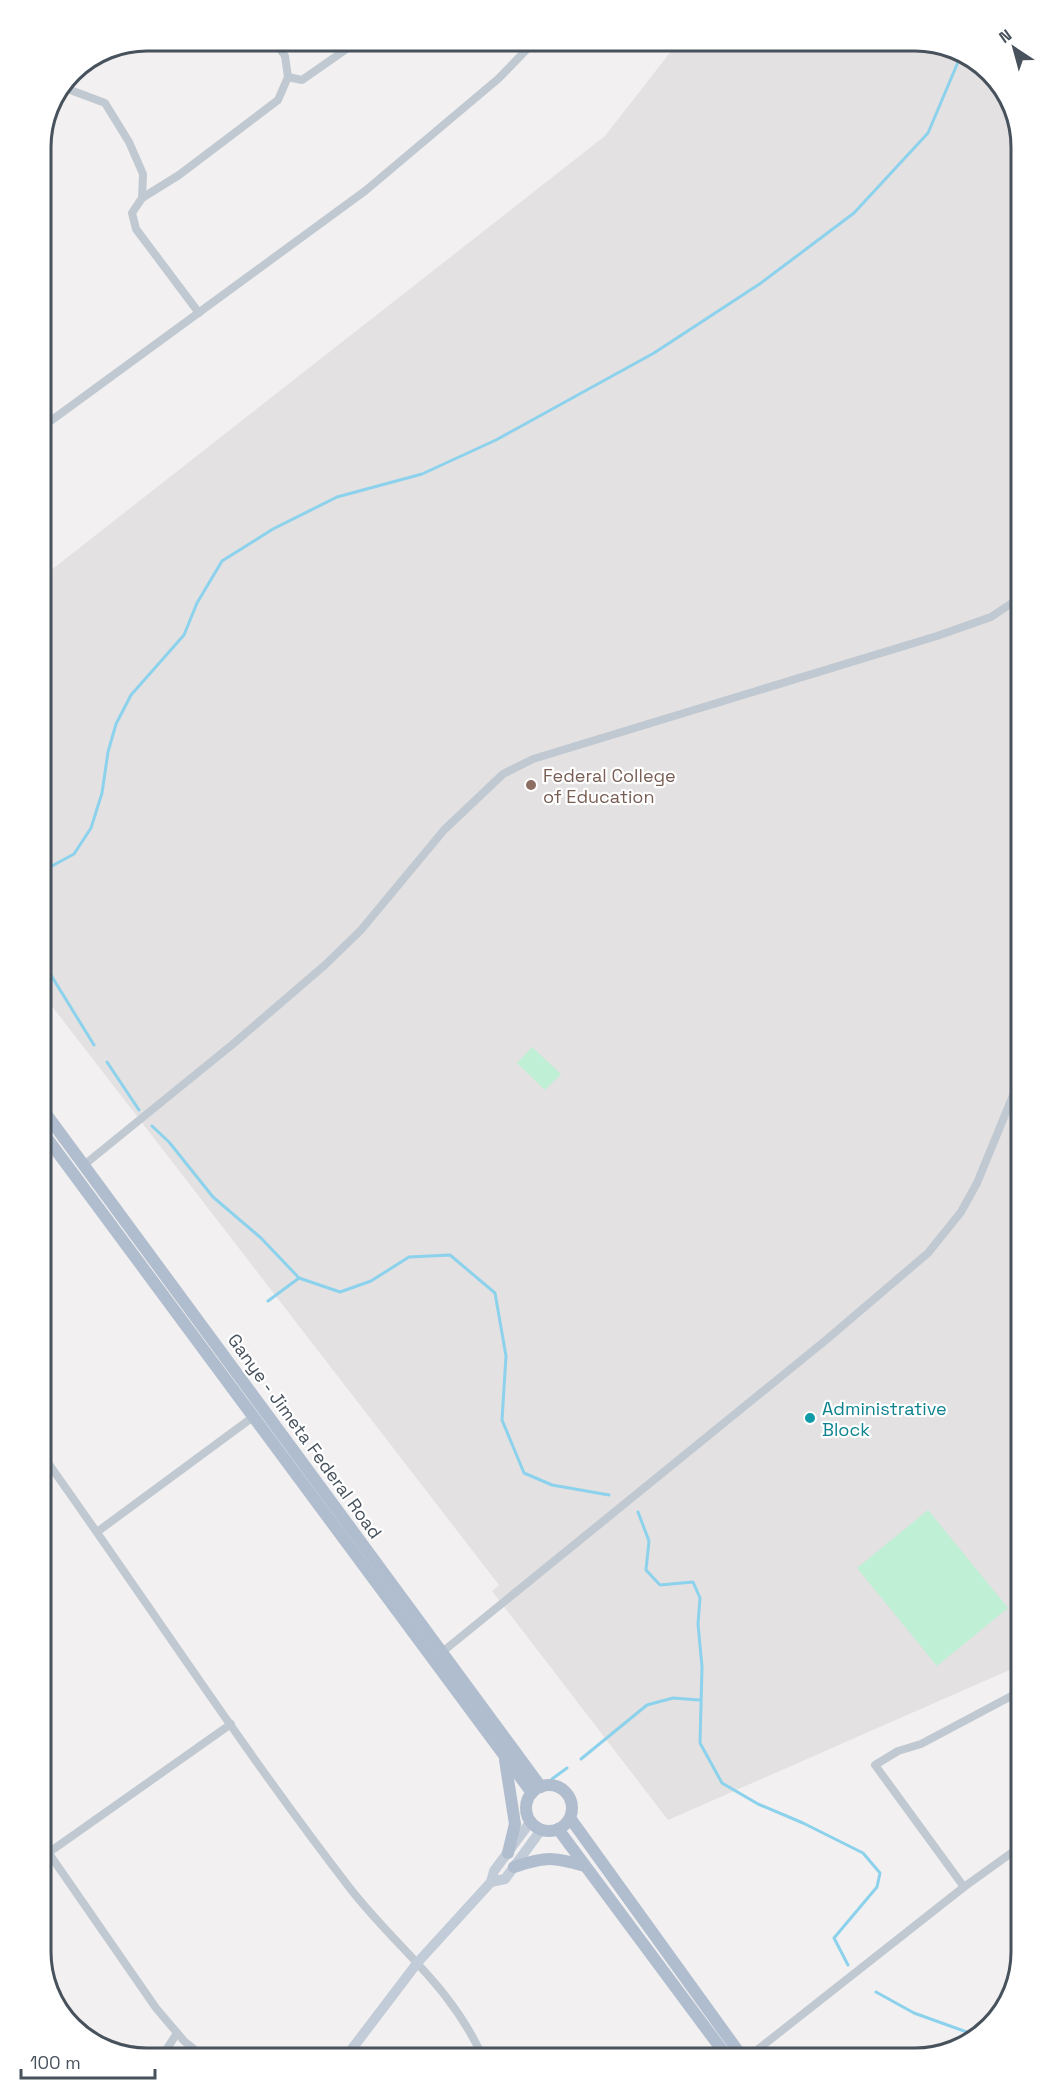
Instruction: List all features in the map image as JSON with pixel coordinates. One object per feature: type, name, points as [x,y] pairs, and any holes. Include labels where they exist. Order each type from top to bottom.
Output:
[{"type":"main road","name":"Ganye - Jimeta Federal Road","points":[[51,1120],[437,1656],[504,1756],[537,1790]]},
{"type":"main road","name":"Ganye - Jimeta Federal Road","points":[[51,1144],[253,1417],[537,1790]]},
{"type":"main road","points":[[504,1756],[515,1824],[508,1853]]},
{"type":"main road","points":[[557,1786],[567,1792],[572,1802],[570,1818],[558,1829],[541,1830],[531,1821],[526,1808],[537,1790],[557,1786]]},
{"type":"main road","points":[[570,1818],[738,2048]]},
{"type":"main road","points":[[353,2048],[418,1962],[491,1882],[494,1871],[531,1821]]},
{"type":"main road","points":[[558,1829],[721,2048]]},
{"type":"main road","points":[[491,1882],[505,1879],[541,1830]]},
{"type":"main road","points":[[514,1867],[542,1858],[555,1858],[585,1866]]},
{"type":"street","points":[[199,313],[136,229],[132,213],[142,198],[179,175],[278,100],[288,77],[285,56],[282,51]]},
{"type":"street","points":[[288,77],[302,80],[343,51]]},
{"type":"street","points":[[51,421],[365,191],[498,79],[525,51]]},
{"type":"street","points":[[70,90],[105,103],[129,142],[142,174],[142,198]]},
{"type":"street","points":[[84,1165],[233,1044],[325,964],[361,930],[444,830],[503,774],[533,759],[937,636],[991,616],[1011,604]]},
{"type":"street","points":[[437,1656],[826,1340],[928,1253],[961,1212],[977,1183],[1011,1102]]},
{"type":"street","points":[[97,1532],[253,1417]]},
{"type":"street","points":[[51,1468],[231,1724],[351,1889],[448,1996],[472,2033],[479,2048]]},
{"type":"street","points":[[964,1887],[875,1765],[898,1751],[921,1744],[1011,1697]]},
{"type":"street","points":[[51,1850],[231,1724]]},
{"type":"street","points":[[758,2048],[964,1887],[1011,1854]]},
{"type":"street","points":[[51,1856],[144,1990],[177,2033],[194,2048]]},
{"type":"street","points":[[167,2048],[177,2033]]},
{"type":"shaded area","name":"Federal College of Education","points":[[671,51],[921,51],[952,58],[983,79],[1004,110],[1011,147],[1011,1669],[668,1820],[492,1591],[499,1585],[51,1005],[51,570],[605,136]]},
{"type":"green space","points":[[532,1047],[561,1074],[545,1090],[517,1063]]},
{"type":"green space","points":[[928,1510],[1008,1608],[937,1666],[857,1568]]},
{"type":"waterway","points":[[51,866],[74,854],[91,828],[102,793],[108,752],[116,724],[131,695],[184,635],[197,603],[222,561],[273,529],[337,497],[422,474],[496,440],[654,353],[761,283],[854,213],[928,133],[958,61]]},
{"type":"waterway","points":[[51,975],[94,1045]]},
{"type":"waterway","points":[[107,1062],[139,1110]]},
{"type":"waterway","points":[[152,1126],[169,1142],[213,1197],[261,1238],[299,1278],[340,1292],[371,1281],[409,1257],[450,1255],[495,1293],[506,1356],[502,1420],[524,1473],[552,1485],[609,1495]]},
{"type":"waterway","points":[[268,1301],[299,1278]]},
{"type":"waterway","points":[[638,1512],[649,1541],[646,1570],[660,1585],[693,1582],[700,1598],[698,1624],[702,1667],[700,1743],[722,1783],[758,1804],[803,1823],[863,1853],[880,1873],[877,1887],[834,1938],[848,1965]]},
{"type":"waterway","points":[[581,1759],[647,1705],[673,1698],[699,1700]]},
{"type":"waterway","points":[[552,1779],[567,1768]]},
{"type":"waterway","points":[[876,1992],[914,2013],[967,2032]]},
{"type":"place","name":"Federal College of Education","points":[[531,785]]},
{"type":"place","name":"Administrative Block","points":[[810,1418]]}]
